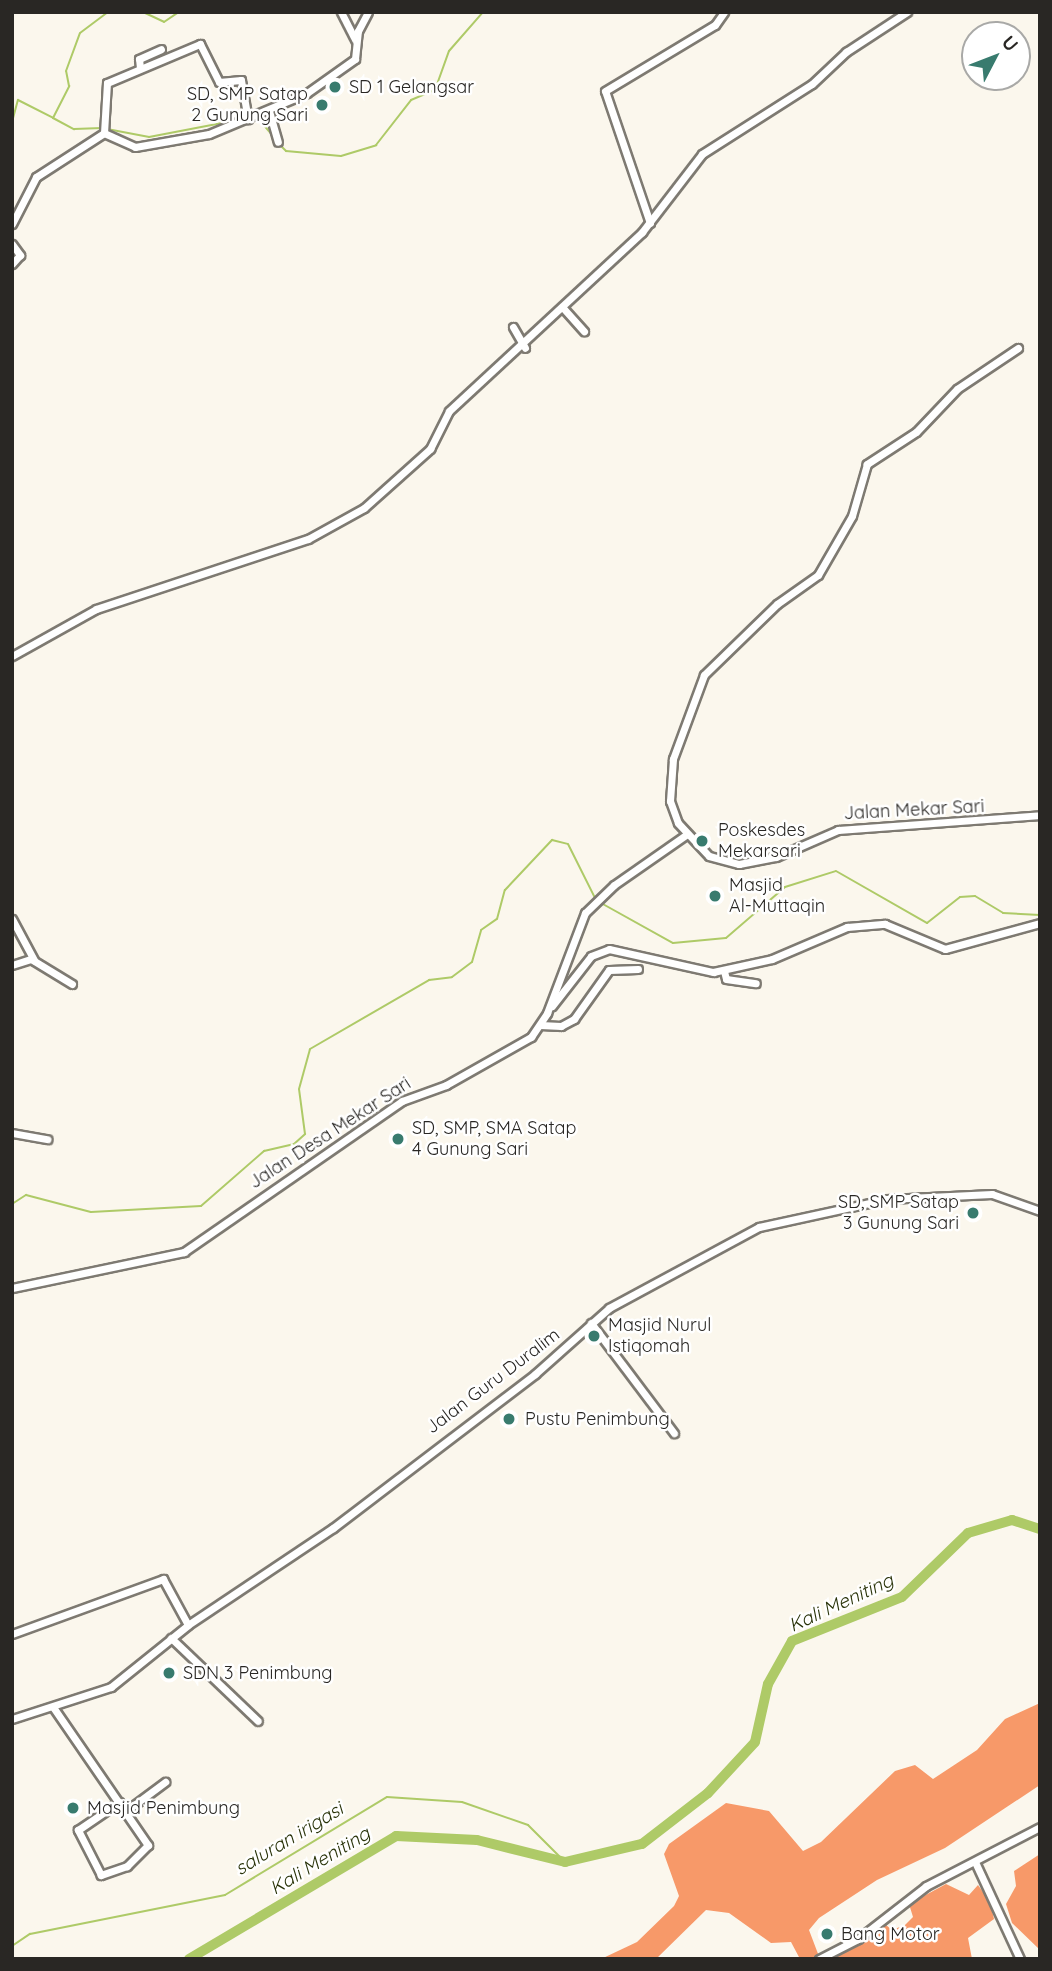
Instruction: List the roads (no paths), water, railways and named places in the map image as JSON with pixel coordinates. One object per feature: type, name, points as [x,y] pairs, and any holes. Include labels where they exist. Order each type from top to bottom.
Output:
[{"type":"street","points":[[341,12],[355,41]]},
{"type":"street","points":[[104,126],[135,147],[209,134],[249,116],[265,112],[355,59],[355,41],[368,12]]},
{"type":"street","points":[[650,223],[605,91],[715,25],[723,12]]},
{"type":"street","points":[[12,656],[103,606],[346,520],[430,449],[452,408],[525,348],[650,223],[706,150],[812,84],[846,52],[907,12]]},
{"type":"street","points":[[104,126],[104,86],[140,68],[201,44],[219,82],[240,80],[249,116]]},
{"type":"street","points":[[140,68],[139,59],[161,49]]},
{"type":"street","points":[[265,112],[278,142]]},
{"type":"street","points":[[12,224],[36,177],[104,126]]},
{"type":"street","points":[[12,244],[20,253],[12,264]]},
{"type":"street","points":[[564,309],[584,331]]},
{"type":"street","points":[[513,327],[525,348]]},
{"type":"street","name":"Jalan Mekar Sari","points":[[1018,348],[957,389],[911,436],[867,464],[852,516],[818,575],[777,604],[700,680],[670,773],[672,813],[687,834],[709,856],[739,864],[776,857],[838,830],[1040,815]]},
{"type":"street","name":"Jalan Desa Mekar Sari","points":[[12,1288],[190,1249],[402,1101],[451,1082],[540,1025],[591,906],[687,834]]},
{"type":"street","points":[[12,919],[34,960],[72,984]]},
{"type":"street","points":[[547,1013],[599,951],[631,952],[692,971],[724,971],[848,927],[885,924],[945,949],[1040,923]]},
{"type":"street","points":[[12,965],[34,960]]},
{"type":"street","points":[[540,1025],[561,1026],[574,1018],[611,968],[638,969]]},
{"type":"street","points":[[724,971],[726,979],[756,983]]},
{"type":"street","points":[[12,1133],[47,1139]]},
{"type":"street","name":"Jalan Guru Duralim","points":[[12,1719],[105,1691],[188,1625],[333,1528],[542,1368],[591,1323],[697,1258],[784,1217],[865,1200],[992,1194],[1040,1211]]},
{"type":"street","points":[[591,1323],[674,1433]]},
{"type":"street","points":[[12,1634],[163,1579],[188,1625]]},
{"type":"street","points":[[171,1638],[258,1721]]},
{"type":"street","points":[[53,1707],[126,1811],[148,1848],[122,1869],[101,1875],[78,1830],[118,1802]]},
{"type":"street","points":[[126,1811],[165,1782]]},
{"type":"street","points":[[818,1959],[858,1939],[907,1898],[1040,1827]]},
{"type":"street","points":[[975,1862],[1020,1959]]},
{"type":"waterway","points":[[12,122],[18,100],[53,118],[69,86],[66,71],[80,33],[108,12]]},
{"type":"waterway","points":[[143,12],[164,22],[179,12]]},
{"type":"waterway","points":[[279,144],[286,151],[341,156],[376,145],[411,100],[435,90],[449,51],[483,12]]},
{"type":"waterway","points":[[257,117],[274,137]]},
{"type":"waterway","points":[[53,118],[74,129],[102,128]]},
{"type":"waterway","points":[[107,129],[149,137],[232,121]]},
{"type":"waterway","name":"saluran irigasi","points":[[12,1204],[26,1195],[91,1212],[201,1206],[264,1151],[294,1144],[305,1134],[299,1089],[310,1049],[429,980],[452,977],[472,962],[481,930],[497,919],[505,890],[552,840],[568,844],[596,900]]},
{"type":"waterway","name":"saluran irigasi","points":[[601,903],[673,943],[726,938],[785,887],[836,871],[927,923],[960,897],[975,896],[1003,913],[1040,915]]},
{"type":"waterway","name":"Kali Meniting","points":[[189,1959],[396,1836],[477,1840],[565,1862],[642,1844],[708,1793],[755,1742],[768,1684],[792,1641],[902,1597],[968,1533],[1012,1520],[1040,1529]]},
{"type":"waterway","name":"saluran irigasi","points":[[12,1946],[30,1934],[225,1895],[387,1797],[462,1802],[528,1825],[565,1862]]},
{"type":"place","name":"SD 1 Gelangsar","points":[[335,87]]},
{"type":"place","name":"SD, SMP Satap 2 Gunung Sari","points":[[322,105]]},
{"type":"place","name":"Poskesdes Mekarsari","points":[[702,841]]},
{"type":"place","name":"Masjid Al-Muttaqin","points":[[715,896]]},
{"type":"place","name":"SD, SMP, SMA Satap 4 Gunung Sari","points":[[398,1139]]},
{"type":"place","name":"SD, SMP Satap 3 Gunung Sari","points":[[973,1213]]},
{"type":"place","name":"Masjid Nurul Istiqomah","points":[[594,1336]]},
{"type":"place","name":"Pustu Penimbung","points":[[509,1419]]},
{"type":"place","name":"SDN 3 Penimbung","points":[[169,1673]]},
{"type":"place","name":"Masjid Penimbung","points":[[73,1808]]},
{"type":"place","name":"Bang Motor","points":[[827,1934]]}]
